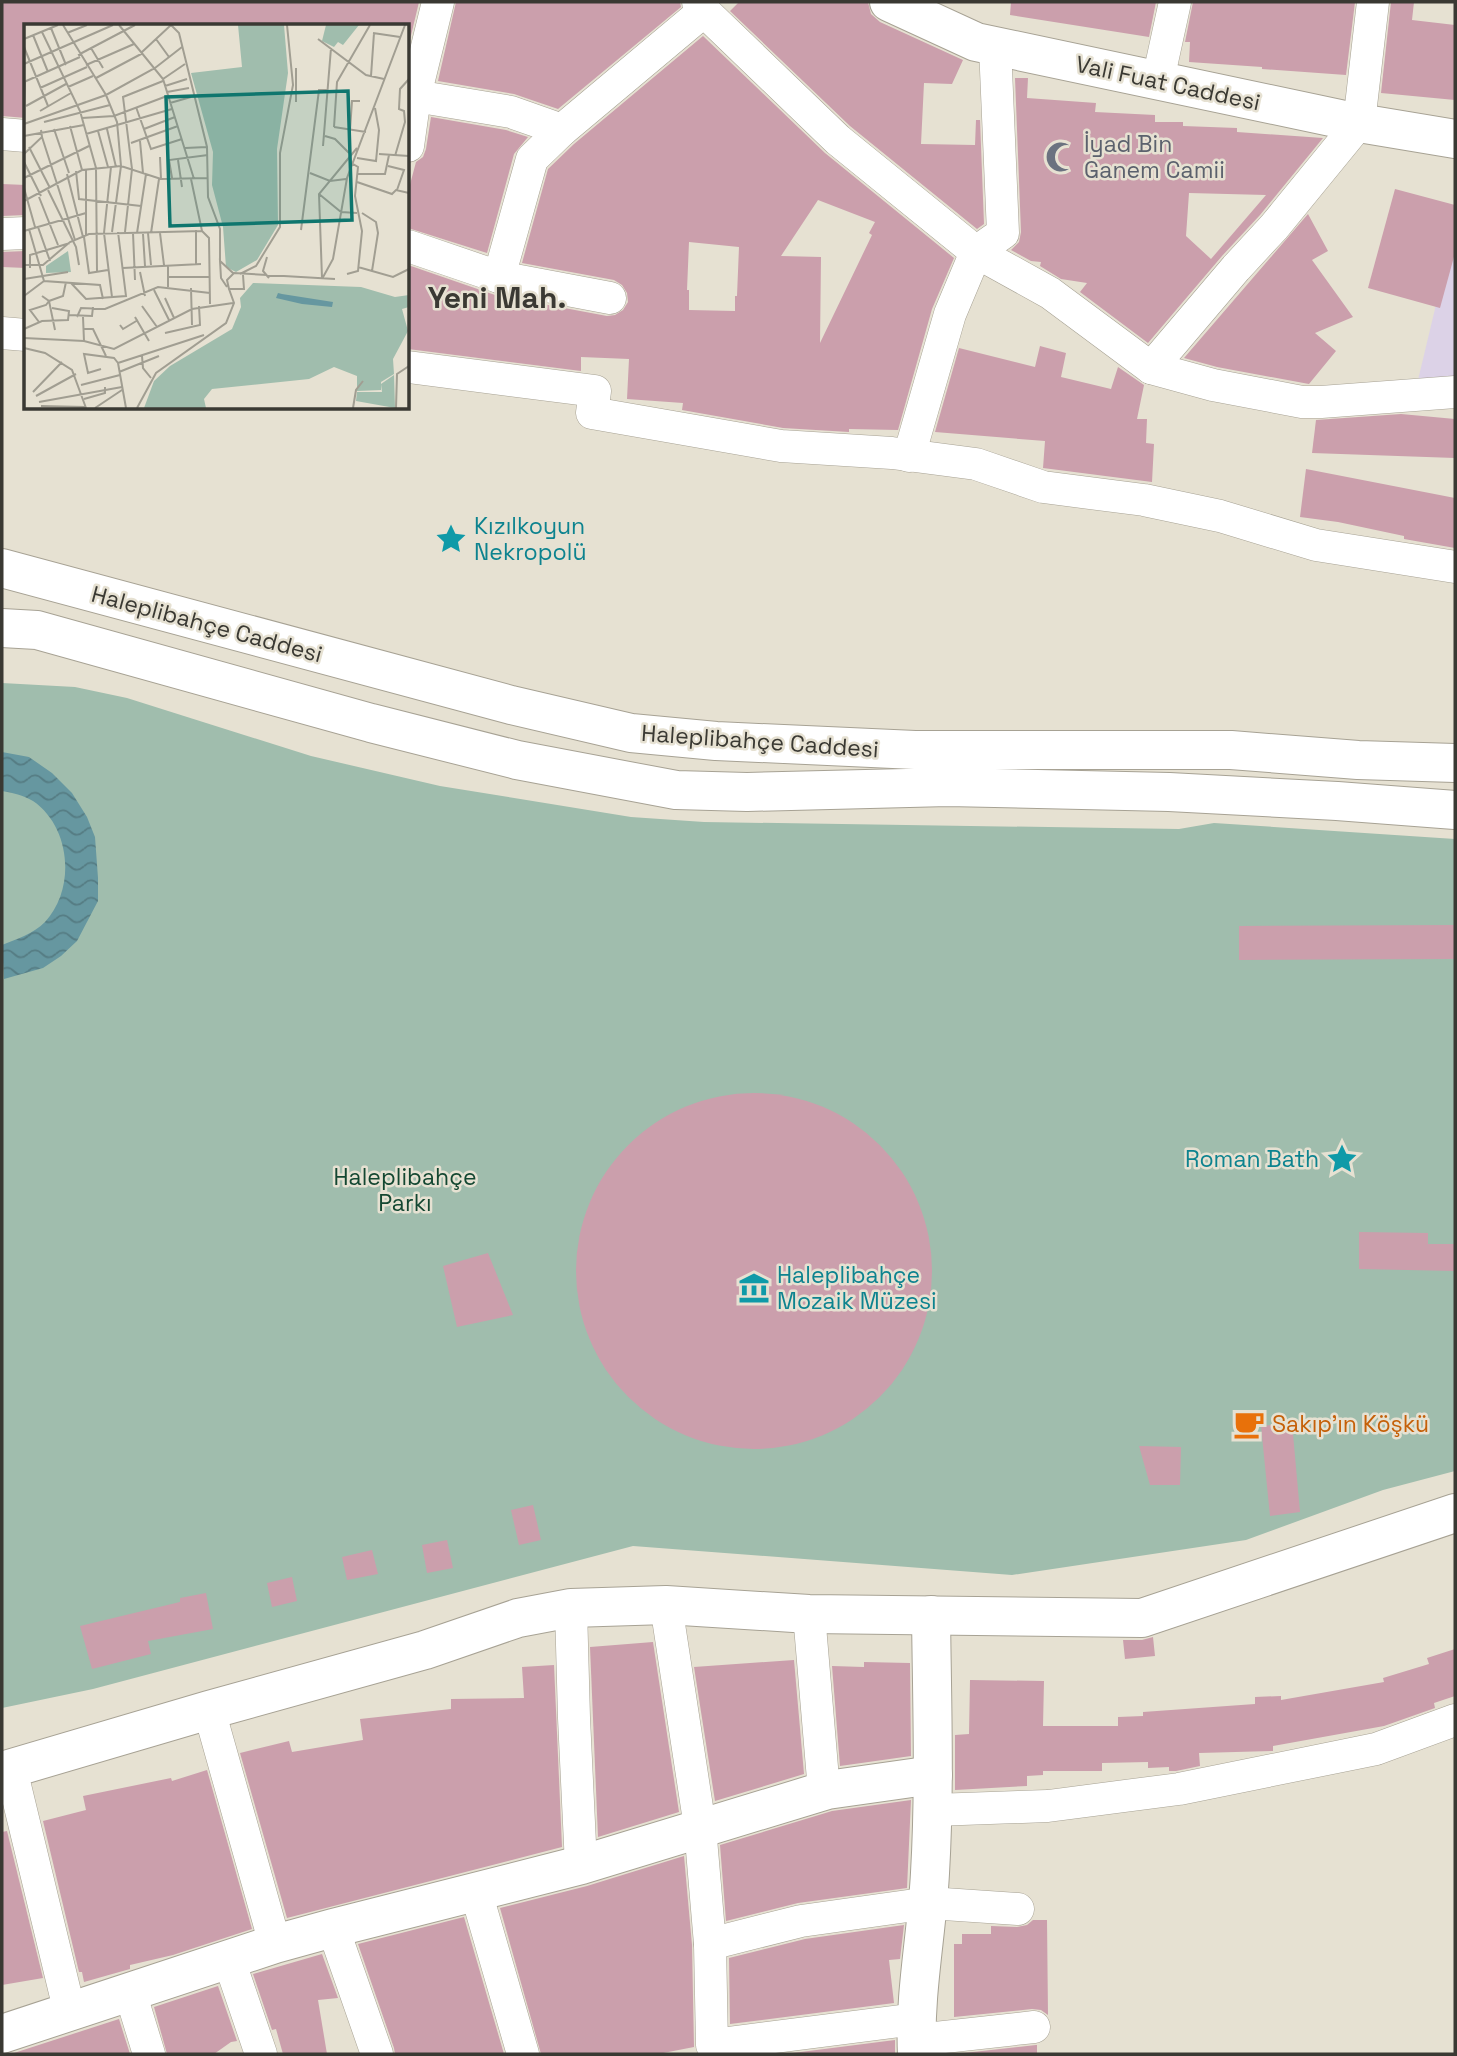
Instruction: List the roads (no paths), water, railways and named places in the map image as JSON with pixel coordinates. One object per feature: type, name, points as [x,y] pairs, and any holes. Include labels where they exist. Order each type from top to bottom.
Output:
[{"type":"main road","name":"Vali Fuat Caddesi","points":[[889,2],[976,42],[1359,123],[1455,139]]},
{"type":"main road","name":"Haleplibahçe Caddesi","points":[[2,568],[497,702],[631,733],[716,741],[915,750],[1231,750],[1358,760],[1455,763]]},
{"type":"main road","name":"Haleplibahçe Caddesi","points":[[2,628],[37,630],[371,723],[517,760],[676,790],[747,792],[948,787],[1169,792],[1455,810]]},
{"type":"main road","points":[[6,1770],[425,1650],[518,1618],[571,1608],[666,1605],[809,1614],[1142,1618],[1455,1513]]},
{"type":"main road","points":[[917,2038],[929,1903],[933,1792],[930,1615]]},
{"type":"main road","points":[[2,2034],[275,1944],[581,1865],[824,1791],[933,1792]]},
{"type":"street","points":[[410,132],[415,96],[438,2]]},
{"type":"street","points":[[1158,79],[1175,2]]},
{"type":"street","points":[[1151,369],[1274,227],[1359,123],[1373,2]]},
{"type":"street","points":[[499,277],[532,159],[701,6],[838,140],[976,252],[1050,293],[1151,369],[1213,385],[1302,402],[1455,392]]},
{"type":"street","points":[[909,456],[950,314],[976,252],[1003,233],[995,46]]},
{"type":"street","points":[[415,96],[511,112],[562,130]]},
{"type":"street","points":[[2,134],[24,136]]},
{"type":"street","points":[[2,234],[24,233]]},
{"type":"street","points":[[410,247],[499,277],[610,298]]},
{"type":"street","points":[[2,332],[24,335]]},
{"type":"street","points":[[410,367],[595,391],[592,413],[782,446],[976,464],[1043,487],[1144,500],[1220,516],[1316,545],[1455,567]]},
{"type":"street","points":[[666,1605],[701,1827],[710,1944],[712,2045],[917,2038],[1034,2026]]},
{"type":"street","points":[[571,1608],[581,1865]]},
{"type":"street","points":[[809,1614],[824,1791]]},
{"type":"street","points":[[209,1710],[275,1944]]},
{"type":"street","points":[[933,1792],[1048,1806],[1179,1789],[1377,1749],[1455,1720]]},
{"type":"street","points":[[6,1770],[70,2013]]},
{"type":"street","points":[[477,1892],[523,2054]]},
{"type":"street","points":[[710,1944],[801,1921],[929,1903],[1018,1909]]},
{"type":"street","points":[[333,1928],[377,2054]]},
{"type":"street","points":[[229,1960],[261,2054]]},
{"type":"street","points":[[130,1992],[149,2054]]},
{"type":"water","points":[[2,752],[29,757],[52,773],[72,793],[87,817],[95,837],[98,878],[98,901],[77,941],[43,968],[4,979],[2,945],[25,936],[45,922],[62,893],[65,859],[62,842],[46,812],[29,799],[2,791]]},
{"type":"place","name":"İyad Bin Ganem Camii","points":[[1061,157]]},
{"type":"place","name":"Kızılkoyun Nekropolü","points":[[451,539]]},
{"type":"place","name":"Roman Bath","points":[[1342,1159]]},
{"type":"place","name":"Haleplibahçe Mozaik Müzesi","points":[[754,1288]]},
{"type":"place","name":"Sakıp'ın Köşkü","points":[[1249,1424]]},
{"type":"district","name":"Yeni Mah.","points":[[497,297]]},
{"type":"park label","name":"Haleplibahçe Parkı","points":[[405,1190]]}]
